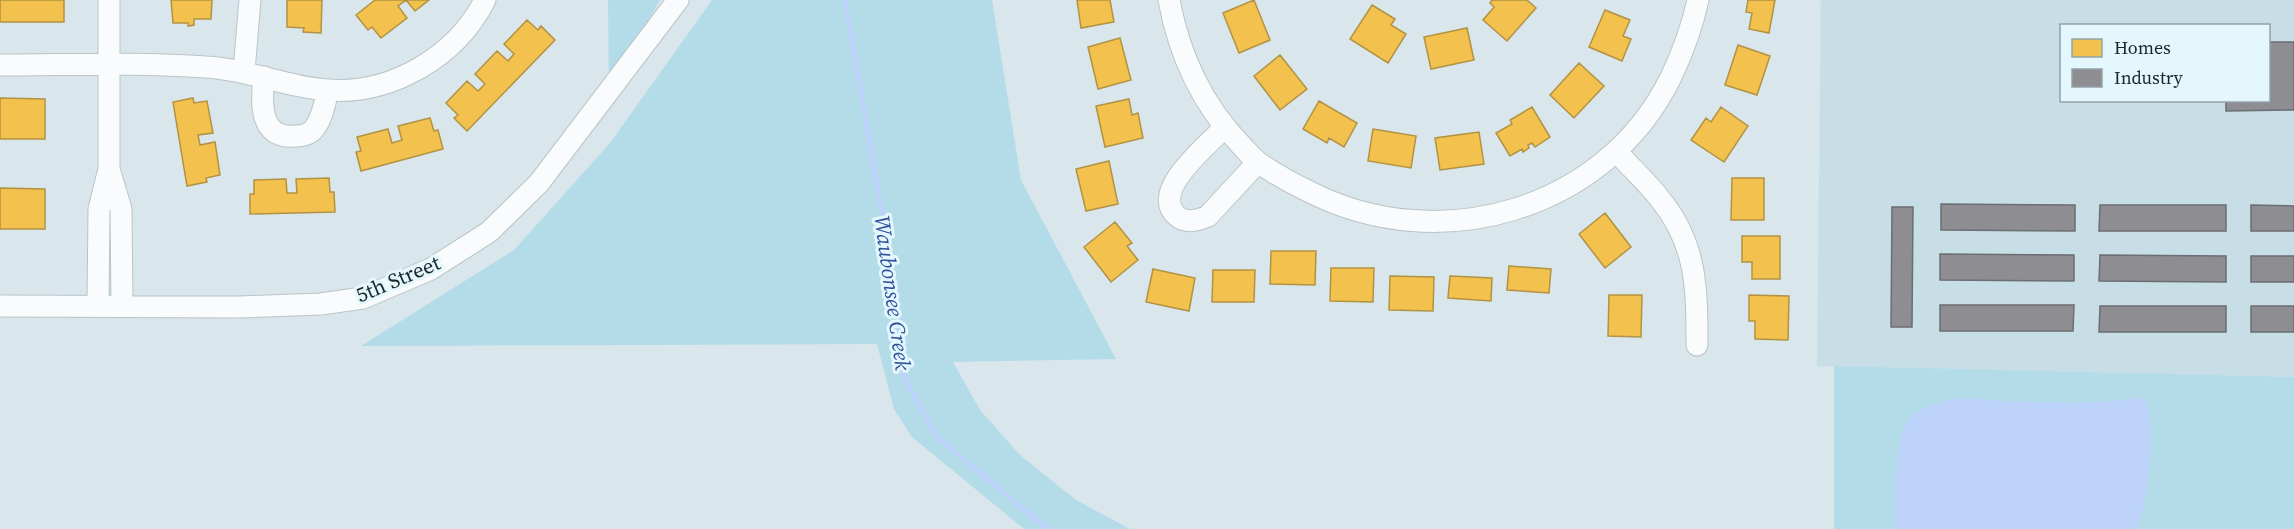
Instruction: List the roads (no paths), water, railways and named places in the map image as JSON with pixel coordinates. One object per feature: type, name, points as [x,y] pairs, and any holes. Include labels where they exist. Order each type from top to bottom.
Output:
[{"type":"street","points":[[98,306],[99,209],[109,169],[109,0]]},
{"type":"street","points":[[244,71],[250,0]]},
{"type":"street","points":[[0,65],[188,65],[244,71],[328,90],[352,89],[390,83],[432,60],[470,25],[485,0]]},
{"type":"street","name":"5th Street","points":[[0,306],[239,307],[321,304],[363,298],[431,269],[489,232],[539,183],[678,0]]},
{"type":"street","points":[[1169,0],[1177,39],[1189,69],[1225,128],[1258,162],[1294,184],[1351,210],[1389,219],[1444,222],[1493,215],[1539,200],[1576,182],[1616,151],[1648,113],[1671,78],[1692,25],[1698,0]]},
{"type":"street","points":[[264,77],[261,99],[263,114],[268,126],[277,133],[290,137],[305,136],[312,132],[322,111],[328,90]]},
{"type":"street","points":[[1225,128],[1177,178],[1170,194],[1171,207],[1175,215],[1182,219],[1198,221],[1208,216],[1258,162]]},
{"type":"street","points":[[1616,151],[1671,212],[1686,242],[1696,284],[1697,345]]},
{"type":"street","points":[[109,169],[121,209],[122,306]]},
{"type":"waterway","name":"Waubonsee Creek","points":[[845,0],[899,312],[905,379],[936,436],[1047,529]]}]
